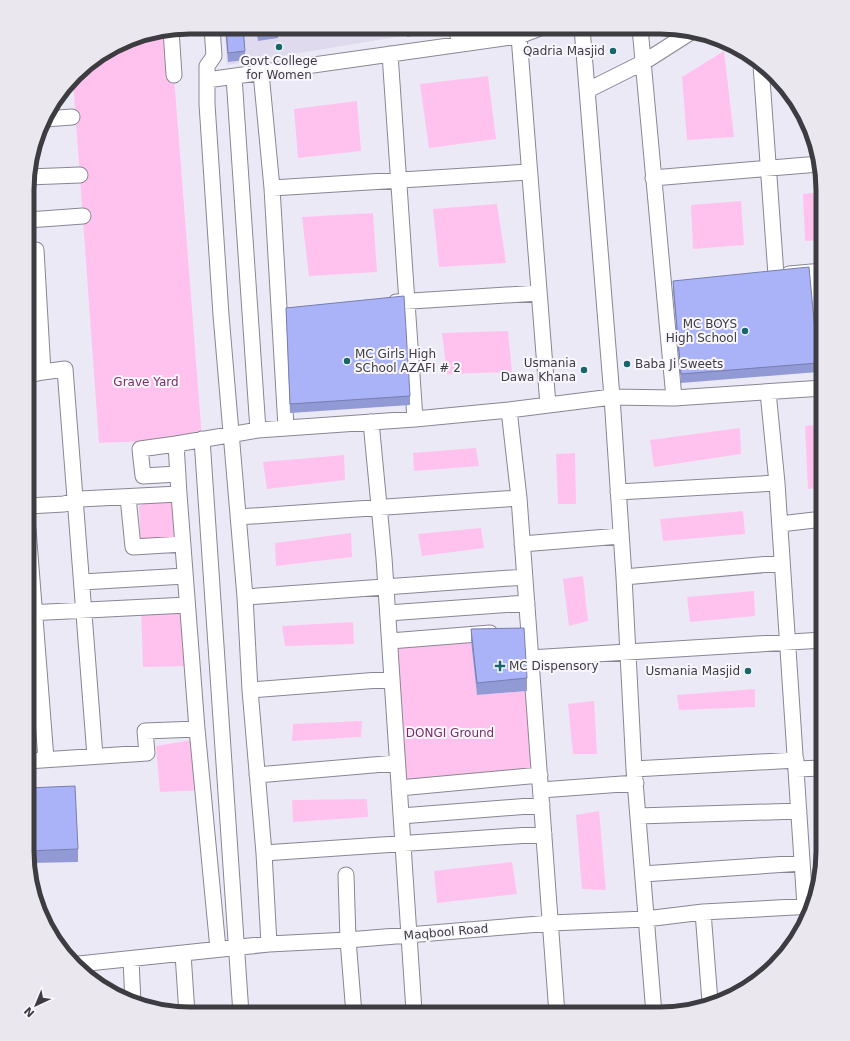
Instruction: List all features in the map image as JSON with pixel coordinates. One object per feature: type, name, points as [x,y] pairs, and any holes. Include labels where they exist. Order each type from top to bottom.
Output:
[{"type":"street","points":[[212,34],[214,56],[207,66],[207,104],[250,690],[264,852],[269,944]]},
{"type":"street","points":[[458,34],[460,44]]},
{"type":"street","points":[[207,80],[460,44],[498,34]]},
{"type":"street","points":[[508,34],[519,36],[524,34]]},
{"type":"street","points":[[585,34],[588,90],[612,397],[635,776],[653,1007]]},
{"type":"street","points":[[641,34],[662,284],[674,398]]},
{"type":"street","points":[[171,35],[174,75]]},
{"type":"street","points":[[519,36],[548,405]]},
{"type":"street","points":[[588,90],[644,62],[685,36]]},
{"type":"street","points":[[390,54],[415,419]]},
{"type":"street","points":[[762,72],[776,275]]},
{"type":"street","points":[[261,73],[272,188],[278,314],[286,427]]},
{"type":"street","points":[[234,76],[258,430]]},
{"type":"street","points":[[51,119],[72,117]]},
{"type":"street","points":[[653,178],[814,164]]},
{"type":"street","points":[[272,188],[529,172]]},
{"type":"street","points":[[34,177],[80,175]]},
{"type":"street","points":[[34,220],[83,216]]},
{"type":"street","points":[[34,250],[36,250],[35,374],[66,369],[95,756]]},
{"type":"street","points":[[761,276],[816,271]]},
{"type":"street","points":[[662,284],[677,283]]},
{"type":"street","points":[[384,304],[407,301],[539,293]]},
{"type":"street","points":[[278,314],[293,312]]},
{"type":"street","points":[[178,474],[143,476],[140,449],[258,430],[415,419],[509,410],[612,397],[674,398],[816,389]]},
{"type":"street","points":[[768,392],[780,524],[802,863],[808,901]]},
{"type":"street","points":[[509,410],[519,498],[557,1007]]},
{"type":"street","points":[[371,422],[388,613],[396,763],[414,1007]]},
{"type":"street","points":[[202,439],[238,947],[241,1007]]},
{"type":"street","points":[[176,444],[197,729],[218,949]]},
{"type":"street","points":[[618,492],[777,483]]},
{"type":"street","points":[[34,506],[64,504],[76,500],[179,494]]},
{"type":"street","points":[[128,496],[133,547],[183,544]]},
{"type":"street","points":[[238,517],[519,498]]},
{"type":"street","points":[[780,524],[816,520]]},
{"type":"street","points":[[522,544],[620,536]]},
{"type":"street","points":[[624,577],[782,563]]},
{"type":"street","points":[[82,582],[185,576]]},
{"type":"street","points":[[244,597],[525,577]]},
{"type":"street","points":[[388,613],[527,603]]},
{"type":"street","points":[[34,613],[187,605]]},
{"type":"street","points":[[390,641],[529,630]]},
{"type":"street","points":[[530,658],[816,641]]},
{"type":"street","points":[[34,642],[46,760]]},
{"type":"street","points":[[250,690],[392,679]]},
{"type":"street","points":[[34,761],[147,753],[145,731],[197,729]]},
{"type":"street","points":[[257,775],[396,763]]},
{"type":"street","points":[[541,790],[635,776],[796,765],[816,767]]},
{"type":"street","points":[[399,788],[540,775]]},
{"type":"street","points":[[401,816],[542,805]]},
{"type":"street","points":[[638,816],[799,810]]},
{"type":"street","points":[[264,852],[544,834]]},
{"type":"street","points":[[642,874],[802,863]]},
{"type":"street","points":[[346,875],[348,940],[353,1007]]},
{"type":"street","name":"Maqbool Road","points":[[83,964],[131,960],[269,944],[409,936],[551,923],[646,919],[703,912],[806,906]]},
{"type":"street","points":[[703,912],[710,999]]},
{"type":"street","points":[[183,954],[187,1007]]},
{"type":"street","points":[[131,960],[133,996]]},
{"type":"shaded area","name":"Govt College for Women","points":[[225,34],[415,34],[227,65]]},
{"type":"green space","name":"Grave Yard","points":[[171,37],[202,439],[99,443],[73,87],[95,66],[112,55],[140,42],[156,38]]},
{"type":"green space","points":[[724,51],[734,137],[687,140],[682,77]]},
{"type":"green space","points":[[488,76],[496,139],[429,148],[420,84]]},
{"type":"green space","points":[[357,101],[361,151],[298,158],[294,109]]},
{"type":"green space","points":[[816,193],[816,240],[805,241],[803,194]]},
{"type":"green space","points":[[741,201],[744,245],[693,249],[691,205]]},
{"type":"green space","points":[[497,204],[506,263],[439,267],[433,209]]},
{"type":"green space","points":[[373,213],[377,272],[309,276],[302,217]]},
{"type":"green space","points":[[508,331],[512,372],[447,374],[442,333]]},
{"type":"green space","points":[[816,425],[816,488],[808,489],[805,426]]},
{"type":"green space","points":[[740,428],[741,454],[654,467],[650,440]]},
{"type":"green space","points":[[476,448],[479,466],[414,471],[413,453]]},
{"type":"green space","points":[[575,453],[576,504],[558,504],[556,454]]},
{"type":"green space","points":[[344,455],[345,480],[267,489],[263,462]]},
{"type":"green space","points":[[171,494],[175,544],[141,546],[139,506]]},
{"type":"green space","points":[[743,511],[745,534],[663,541],[660,519]]},
{"type":"green space","points":[[481,528],[484,548],[422,556],[418,534]]},
{"type":"green space","points":[[351,533],[352,557],[276,566],[275,543]]},
{"type":"green space","points":[[583,576],[588,621],[569,626],[563,579]]},
{"type":"green space","points":[[754,591],[755,616],[690,622],[687,597]]},
{"type":"green space","points":[[187,605],[192,666],[143,667],[141,607]]},
{"type":"green space","points":[[353,622],[354,644],[285,646],[282,626]]},
{"type":"green space","name":"DONGI Ground","points":[[471,641],[477,695],[527,691],[531,773],[407,784],[397,648]]},
{"type":"green space","points":[[755,689],[755,707],[679,710],[677,695]]},
{"type":"green space","points":[[594,701],[597,754],[573,754],[568,704]]},
{"type":"green space","points":[[362,721],[361,737],[292,741],[293,724]]},
{"type":"green space","points":[[198,739],[204,790],[160,792],[156,746]]},
{"type":"green space","points":[[367,799],[368,817],[293,822],[292,800]]},
{"type":"green space","points":[[599,811],[606,890],[582,889],[576,815]]},
{"type":"green space","points":[[512,862],[517,894],[437,903],[434,871]]},
{"type":"building","points":[[227,34],[244,34],[245,51],[228,53]]},
{"type":"building","name":"MC BOYS High School","points":[[809,267],[816,342],[816,363],[681,374],[673,281]]},
{"type":"building","name":"MC Girls High SChool AZAFI # 2","points":[[404,296],[410,396],[290,404],[286,308]]},
{"type":"building","name":"MC Dispensory","points":[[524,628],[527,678],[477,683],[471,629]]},
{"type":"building","points":[[75,786],[78,849],[34,851],[34,788]]},
{"type":"place","name":"Govt College for Women","points":[[279,47]]},
{"type":"place","name":"Qadria Masjid","points":[[613,51]]},
{"type":"place","name":"MC BOYS High School","points":[[745,331]]},
{"type":"place","name":"MC Girls High SChool AZAFI # 2","points":[[347,361]]},
{"type":"place","name":"Baba Ji Sweets","points":[[627,364]]},
{"type":"place","name":"Usmania Dawa Khana","points":[[584,370]]},
{"type":"place","name":"MC Dispensory","points":[[500,666]]},
{"type":"place","name":"Usmania Masjid","points":[[748,671]]}]
